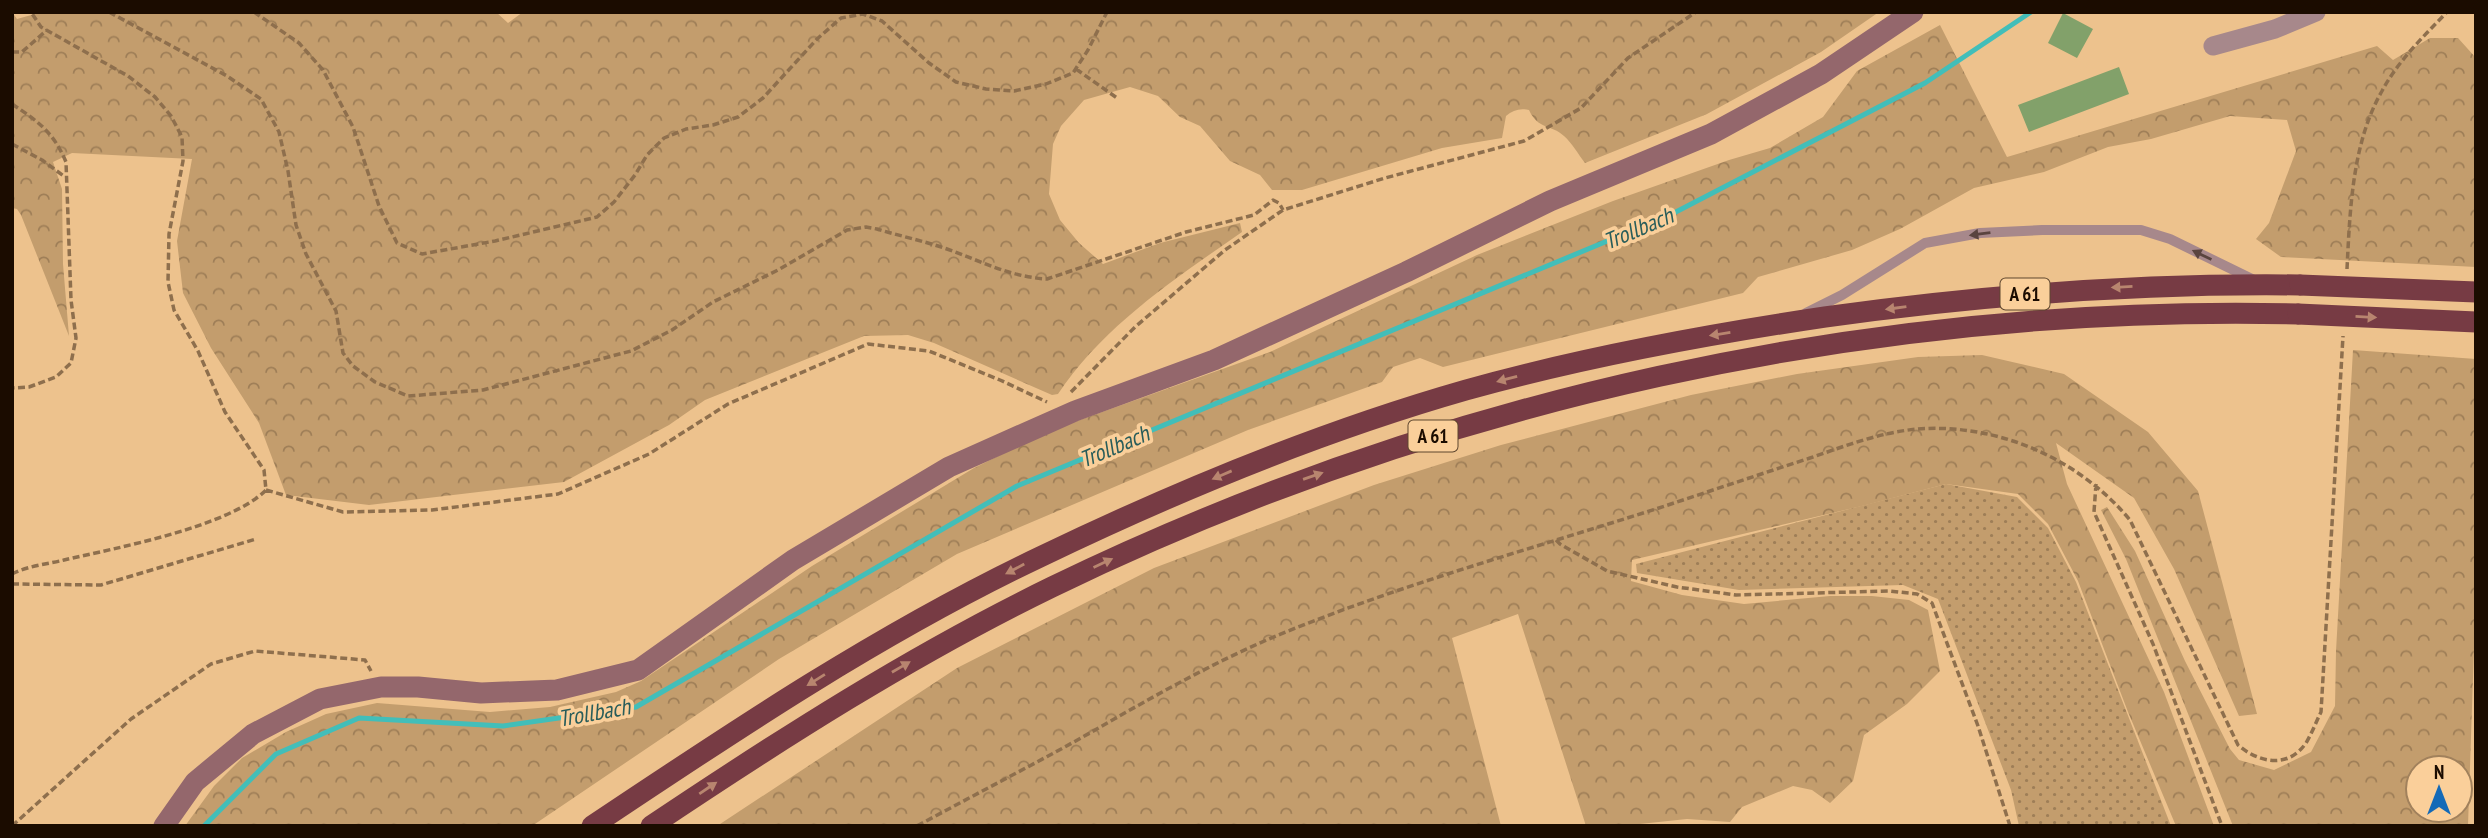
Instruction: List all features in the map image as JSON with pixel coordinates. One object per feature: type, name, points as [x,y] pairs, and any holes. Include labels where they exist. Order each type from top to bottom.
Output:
[{"type":"highway","name":"A 61","points":[[592,826],[817,679],[917,621],[1036,558],[1252,462],[1463,391],[1678,340],[1941,302],[2145,286],[2300,285],[2476,292]]},
{"type":"highway","name":"A 61","points":[[651,826],[834,706],[932,649],[1050,587],[1145,543],[1266,493],[1473,423],[1683,370],[1857,339],[1945,329],[2169,315],[2298,314],[2476,322]]},
{"type":"street","points":[[163,826],[195,782],[253,734],[320,699],[381,687],[418,687],[481,693],[557,690],[638,670],[793,560],[949,467],[1069,400],[1214,360],[1406,272],[1550,201],[1711,134],[1821,74],[1913,12]]},
{"type":"street","points":[[2213,46],[2275,29],[2316,12]]},
{"type":"lane","points":[[1787,323],[1842,295],[1925,243],[1980,233],[2141,230],[2170,239],[2264,285]]},
{"type":"path","points":[[31,12],[41,27],[128,76],[155,97],[171,116],[182,137],[183,161],[169,234],[168,282],[174,310],[198,351],[225,412],[264,470],[266,490]]},
{"type":"path","points":[[109,12],[227,76],[261,99],[279,132],[296,225],[306,254],[335,311],[343,353],[353,366],[375,382],[408,396],[483,390],[631,351],[672,330],[713,302],[778,270],[847,230],[866,227],[945,249],[1007,273],[1047,279],[1186,232],[1254,215],[1273,200],[1279,203],[1283,210]]},
{"type":"path","points":[[254,12],[299,43],[323,70],[353,127],[379,206],[397,243],[422,254],[495,241],[597,217],[614,202],[647,155],[664,138],[686,129],[713,125],[738,117],[764,98],[817,39],[841,18],[863,14],[882,20],[929,63],[956,82],[1014,91],[1046,84],[1073,73],[1107,12]]},
{"type":"path","points":[[1069,400],[1135,327],[1225,250],[1283,210],[1531,137],[1581,107],[1628,58],[1696,12]]},
{"type":"path","points":[[2347,276],[2351,207],[2362,141],[2381,91],[2409,51],[2447,12]]},
{"type":"path","points":[[12,52],[22,51],[47,30]]},
{"type":"path","points":[[1076,69],[1117,98]]},
{"type":"path","points":[[12,104],[37,120],[58,143],[66,162],[71,300],[76,338],[71,363],[57,377],[29,387],[12,388]]},
{"type":"path","points":[[12,144],[42,160],[65,177]]},
{"type":"path","points":[[917,826],[1184,680],[1264,641],[1350,606],[1855,443],[1919,429],[1956,429],[2001,436],[2036,450],[2096,484],[2113,499],[2130,520],[2238,745],[2260,760],[2282,760],[2295,754],[2304,745],[2321,712],[2343,332]]},
{"type":"path","points":[[266,490],[343,512],[432,510],[558,494],[649,454],[728,404],[868,344],[929,351],[1051,404]]},
{"type":"path","points":[[2096,484],[2094,512],[2153,645],[2222,826]]},
{"type":"path","points":[[12,574],[154,539],[222,516],[255,501],[266,490]]},
{"type":"path","points":[[12,584],[102,585],[256,539]]},
{"type":"path","points":[[1556,540],[1607,571],[1677,587],[1736,595],[1890,591],[1917,594],[1932,603],[1979,726],[2010,826]]},
{"type":"path","points":[[12,826],[131,719],[211,664],[255,651],[365,660],[381,687]]},
{"type":"green space","points":[[12,12],[17,19],[42,12],[496,12],[508,23],[523,12],[1879,12],[1821,52],[1707,114],[1585,163],[1564,136],[1536,121],[1529,110],[1520,109],[1506,116],[1502,138],[1442,148],[1302,190],[1272,190],[1260,175],[1230,161],[1200,126],[1180,117],[1158,96],[1130,87],[1084,100],[1061,126],[1053,144],[1049,194],[1060,220],[1079,243],[1103,264],[1160,243],[1240,223],[1242,232],[1167,286],[1119,325],[1096,346],[1058,394],[1052,395],[934,343],[908,335],[864,336],[705,400],[669,425],[564,482],[369,505],[286,495],[259,423],[211,348],[183,293],[177,241],[192,159],[72,153],[53,162],[62,189],[63,264],[69,336],[21,215],[17,209],[12,208]]},
{"type":"green space","points":[[1940,25],[2007,157],[2377,46],[2393,60],[2430,38],[2458,38],[2476,58],[2476,267],[2281,257],[2256,239],[2269,223],[2296,151],[2287,120],[2230,116],[2151,139],[2108,147],[2044,172],[1974,188],[1900,229],[1852,250],[1758,277],[1743,293],[1443,367],[1420,358],[1393,367],[1382,382],[1248,430],[957,554],[779,659],[532,826],[185,826],[214,786],[242,758],[286,732],[326,714],[377,703],[490,712],[550,707],[616,692],[641,681],[812,566],[974,468],[1049,431],[1270,352],[1477,255],[1613,201],[1770,148],[1823,117],[1857,71]]},
{"type":"green space","points":[[2353,350],[2476,359],[2476,589],[2470,754],[2404,754],[2404,824],[2468,826],[2233,826],[2126,559],[2101,510],[2107,507],[2135,551],[2185,661],[2230,749],[2239,760],[2274,770],[2311,752],[2335,706]]},
{"type":"green space","points":[[1982,355],[2064,374],[2148,432],[2198,491],[2257,714],[2239,716],[2174,569],[2134,498],[2056,443],[2067,484],[2164,692],[2214,826],[2176,826],[2128,712],[2078,581],[2048,524],[2018,494],[1946,484],[1632,560],[1631,581],[1682,595],[1744,604],[1830,596],[1872,596],[1909,600],[1928,610],[1940,671],[1907,704],[1864,735],[1853,781],[1830,803],[1812,790],[1793,786],[1742,807],[1730,822],[1687,819],[1621,826],[1586,826],[1518,614],[1452,638],[1501,826],[717,826],[957,668],[1154,568],[1374,485],[1501,445],[1691,395],[1797,374],[1918,357]]},
{"type":"green space","points":[[1946,484],[2017,497],[2048,528],[2076,582],[2171,826],[2019,826],[2011,790],[1938,599],[1903,585],[1739,590],[1637,573],[1636,564]]},
{"type":"building","points":[[2063,13],[2093,29],[2077,58],[2048,43]]},
{"type":"building","points":[[2119,67],[2129,94],[2029,132],[2018,105]]},
{"type":"waterway","name":"Trollbach","points":[[204,826],[276,754],[359,718],[503,726],[636,707],[1017,486],[1670,215],[1925,83],[2031,12]]}]
